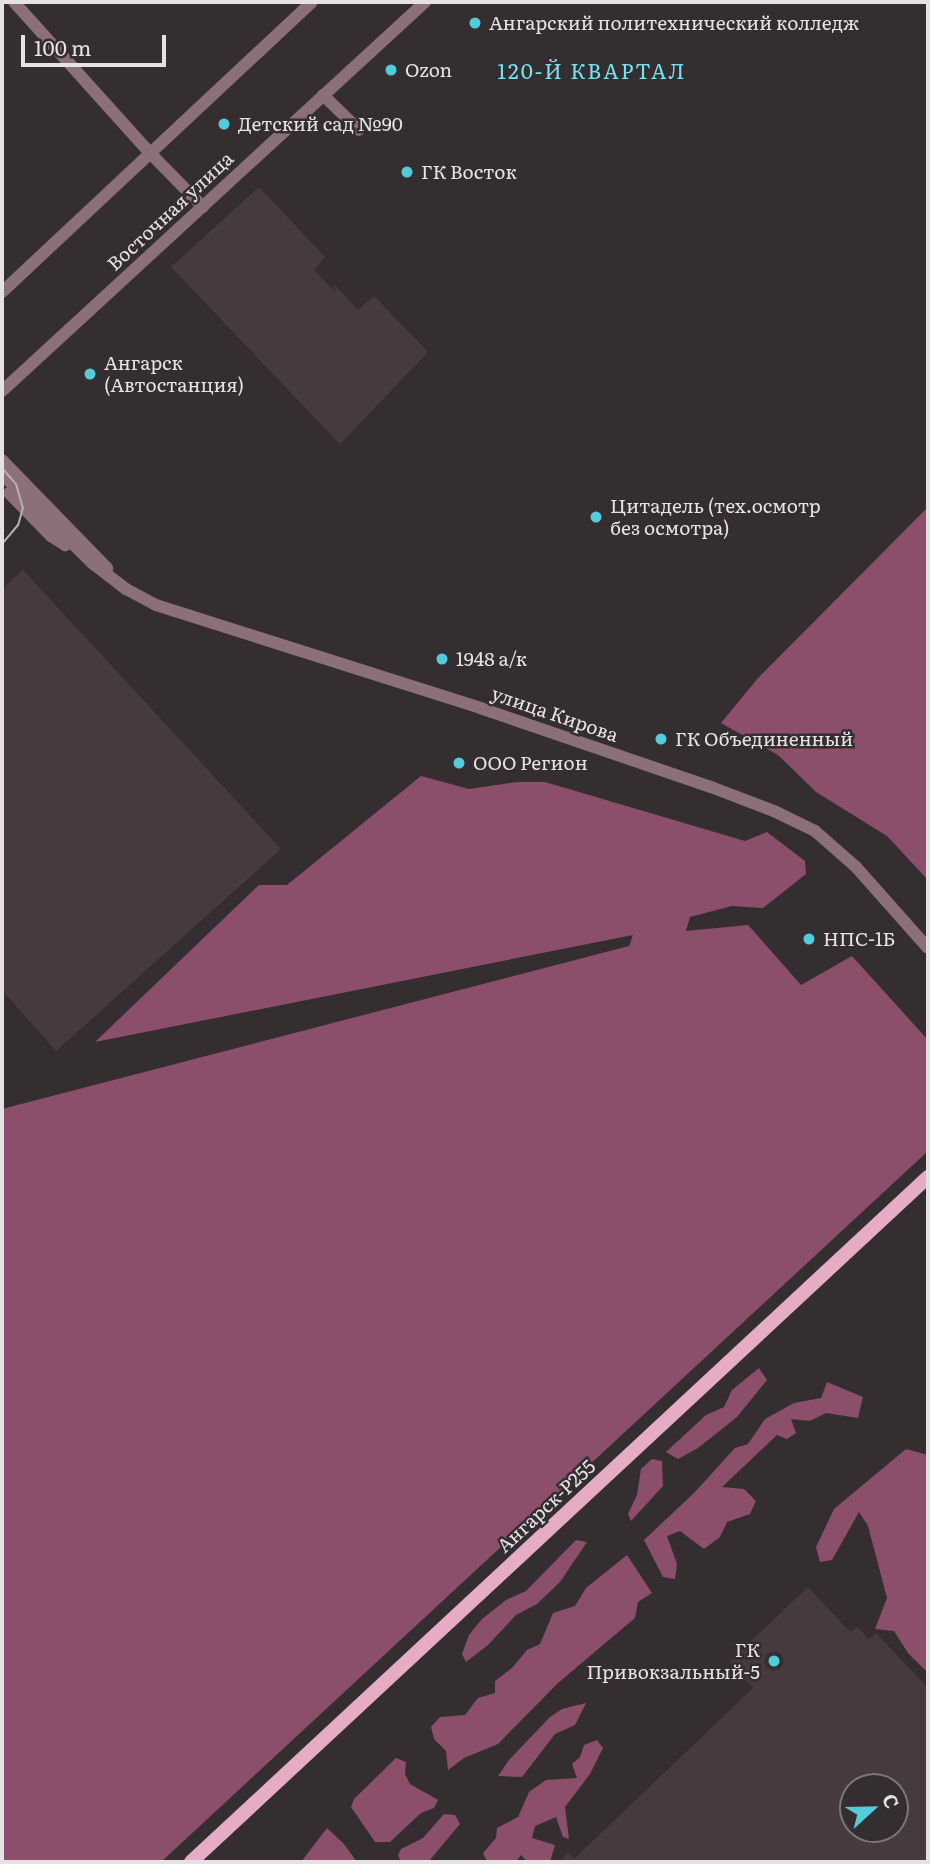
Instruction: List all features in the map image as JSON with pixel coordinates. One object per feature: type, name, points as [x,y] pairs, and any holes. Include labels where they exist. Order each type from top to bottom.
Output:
[{"type":"main road","name":"Ангарск-Р255","points":[[191,1862],[928,1177]]},
{"type":"street","points":[[14,2],[149,152],[203,207]]},
{"type":"street","points":[[2,292],[312,2]]},
{"type":"street","name":"Восточная улица","points":[[2,391],[425,2]]},
{"type":"street","points":[[323,94],[359,130]]},
{"type":"street","name":"улица Кирова","points":[[2,460],[7,484],[51,536],[126,589],[156,605],[480,708],[774,811],[815,831],[856,867],[928,947]]},
{"type":"street","name":"улица Кирова","points":[[7,484],[92,550],[126,589]]},
{"type":"shaded area","points":[[259,187],[325,257],[314,270],[335,292],[334,284],[358,310],[374,296],[428,352],[340,444],[171,267]]},
{"type":"shaded area","points":[[928,507],[928,880],[887,836],[816,792],[778,755],[721,723],[758,678]]},
{"type":"shaded area","points":[[23,570],[281,849],[56,1051],[2,990],[2,589]]},
{"type":"shaded area","points":[[421,776],[469,789],[517,782],[545,782],[745,841],[767,832],[805,861],[806,874],[763,908],[732,906],[690,917],[686,931],[748,925],[801,985],[852,956],[928,1040],[928,1151],[161,1862],[2,1862],[2,1109],[629,946],[633,935],[95,1042],[259,885],[287,885]]},
{"type":"shaded area","points":[[759,1368],[767,1380],[737,1417],[698,1448],[678,1459],[666,1452],[706,1415],[724,1407],[732,1390]]},
{"type":"shaded area","points":[[827,1382],[863,1397],[858,1418],[826,1413],[810,1421],[791,1419],[796,1433],[787,1439],[777,1435],[722,1487],[744,1489],[756,1501],[750,1514],[727,1522],[720,1537],[704,1549],[680,1531],[667,1536],[677,1564],[675,1579],[663,1577],[644,1540],[694,1493],[735,1448],[748,1444],[765,1419],[794,1403],[821,1398]]},
{"type":"shaded area","points":[[906,1449],[928,1455],[928,1673],[908,1653],[894,1631],[875,1629],[887,1598],[868,1526],[859,1512],[832,1560],[820,1562],[816,1547],[834,1509]]},
{"type":"shaded area","points":[[652,1459],[662,1461],[663,1486],[631,1521],[628,1514],[637,1495],[641,1469]]},
{"type":"shaded area","points":[[576,1540],[587,1542],[560,1582],[537,1604],[516,1615],[488,1645],[466,1662],[462,1654],[469,1635],[482,1619],[506,1600],[526,1591]]},
{"type":"shaded area","points":[[627,1555],[652,1593],[638,1602],[635,1618],[558,1683],[498,1744],[464,1758],[448,1770],[446,1751],[434,1739],[431,1727],[440,1717],[465,1715],[478,1698],[495,1693],[495,1681],[512,1668],[527,1650],[540,1644],[553,1613],[575,1606],[586,1588]]},
{"type":"shaded area","points":[[808,1587],[850,1632],[857,1627],[869,1639],[876,1633],[928,1688],[928,1862],[559,1862],[568,1853],[574,1859],[753,1688],[729,1662]]},
{"type":"shaded area","points":[[586,1703],[575,1725],[555,1734],[522,1777],[498,1776],[509,1760],[550,1717],[562,1709]]},
{"type":"shaded area","points":[[597,1740],[603,1748],[590,1774],[565,1807],[569,1839],[563,1837],[556,1817],[535,1826],[532,1838],[555,1845],[550,1862],[527,1862],[521,1855],[516,1862],[487,1862],[483,1853],[496,1838],[497,1828],[518,1817],[529,1792],[546,1780],[577,1778],[572,1764],[580,1757],[584,1745]]},
{"type":"shaded area","points":[[396,1758],[406,1762],[405,1774],[410,1784],[438,1800],[434,1808],[421,1813],[390,1842],[375,1842],[351,1807],[354,1799]]},
{"type":"shaded area","points":[[444,1814],[455,1815],[460,1824],[429,1861],[401,1862],[398,1855],[401,1849],[423,1838]]},
{"type":"shaded area","points":[[327,1828],[344,1844],[357,1862],[301,1862]]},
{"type":"tram line","points":[[2,468],[16,484],[23,508],[18,525],[2,544]]},
{"type":"place","name":"Ангарский политехнический колледж","points":[[475,23]]},
{"type":"place","name":"Ozon","points":[[391,70]]},
{"type":"place","name":"Детский сад №90","points":[[224,124]]},
{"type":"place","name":"ГК Восток","points":[[407,172]]},
{"type":"place","name":"Ангарск (Автостанция)","points":[[90,374]]},
{"type":"place","name":"Цитадель (тех.осмотр без осмотра)","points":[[596,517]]},
{"type":"place","name":"1948 а/к","points":[[442,659]]},
{"type":"place","name":"ГК Объединенный","points":[[661,739]]},
{"type":"place","name":"ООО Регион","points":[[459,763]]},
{"type":"place","name":"НПС-1Б","points":[[809,939]]},
{"type":"place","name":"ГК Привокзальный-5","points":[[774,1661]]},
{"type":"district","name":"120-Й КВАРТАЛ","points":[[592,70]]}]
